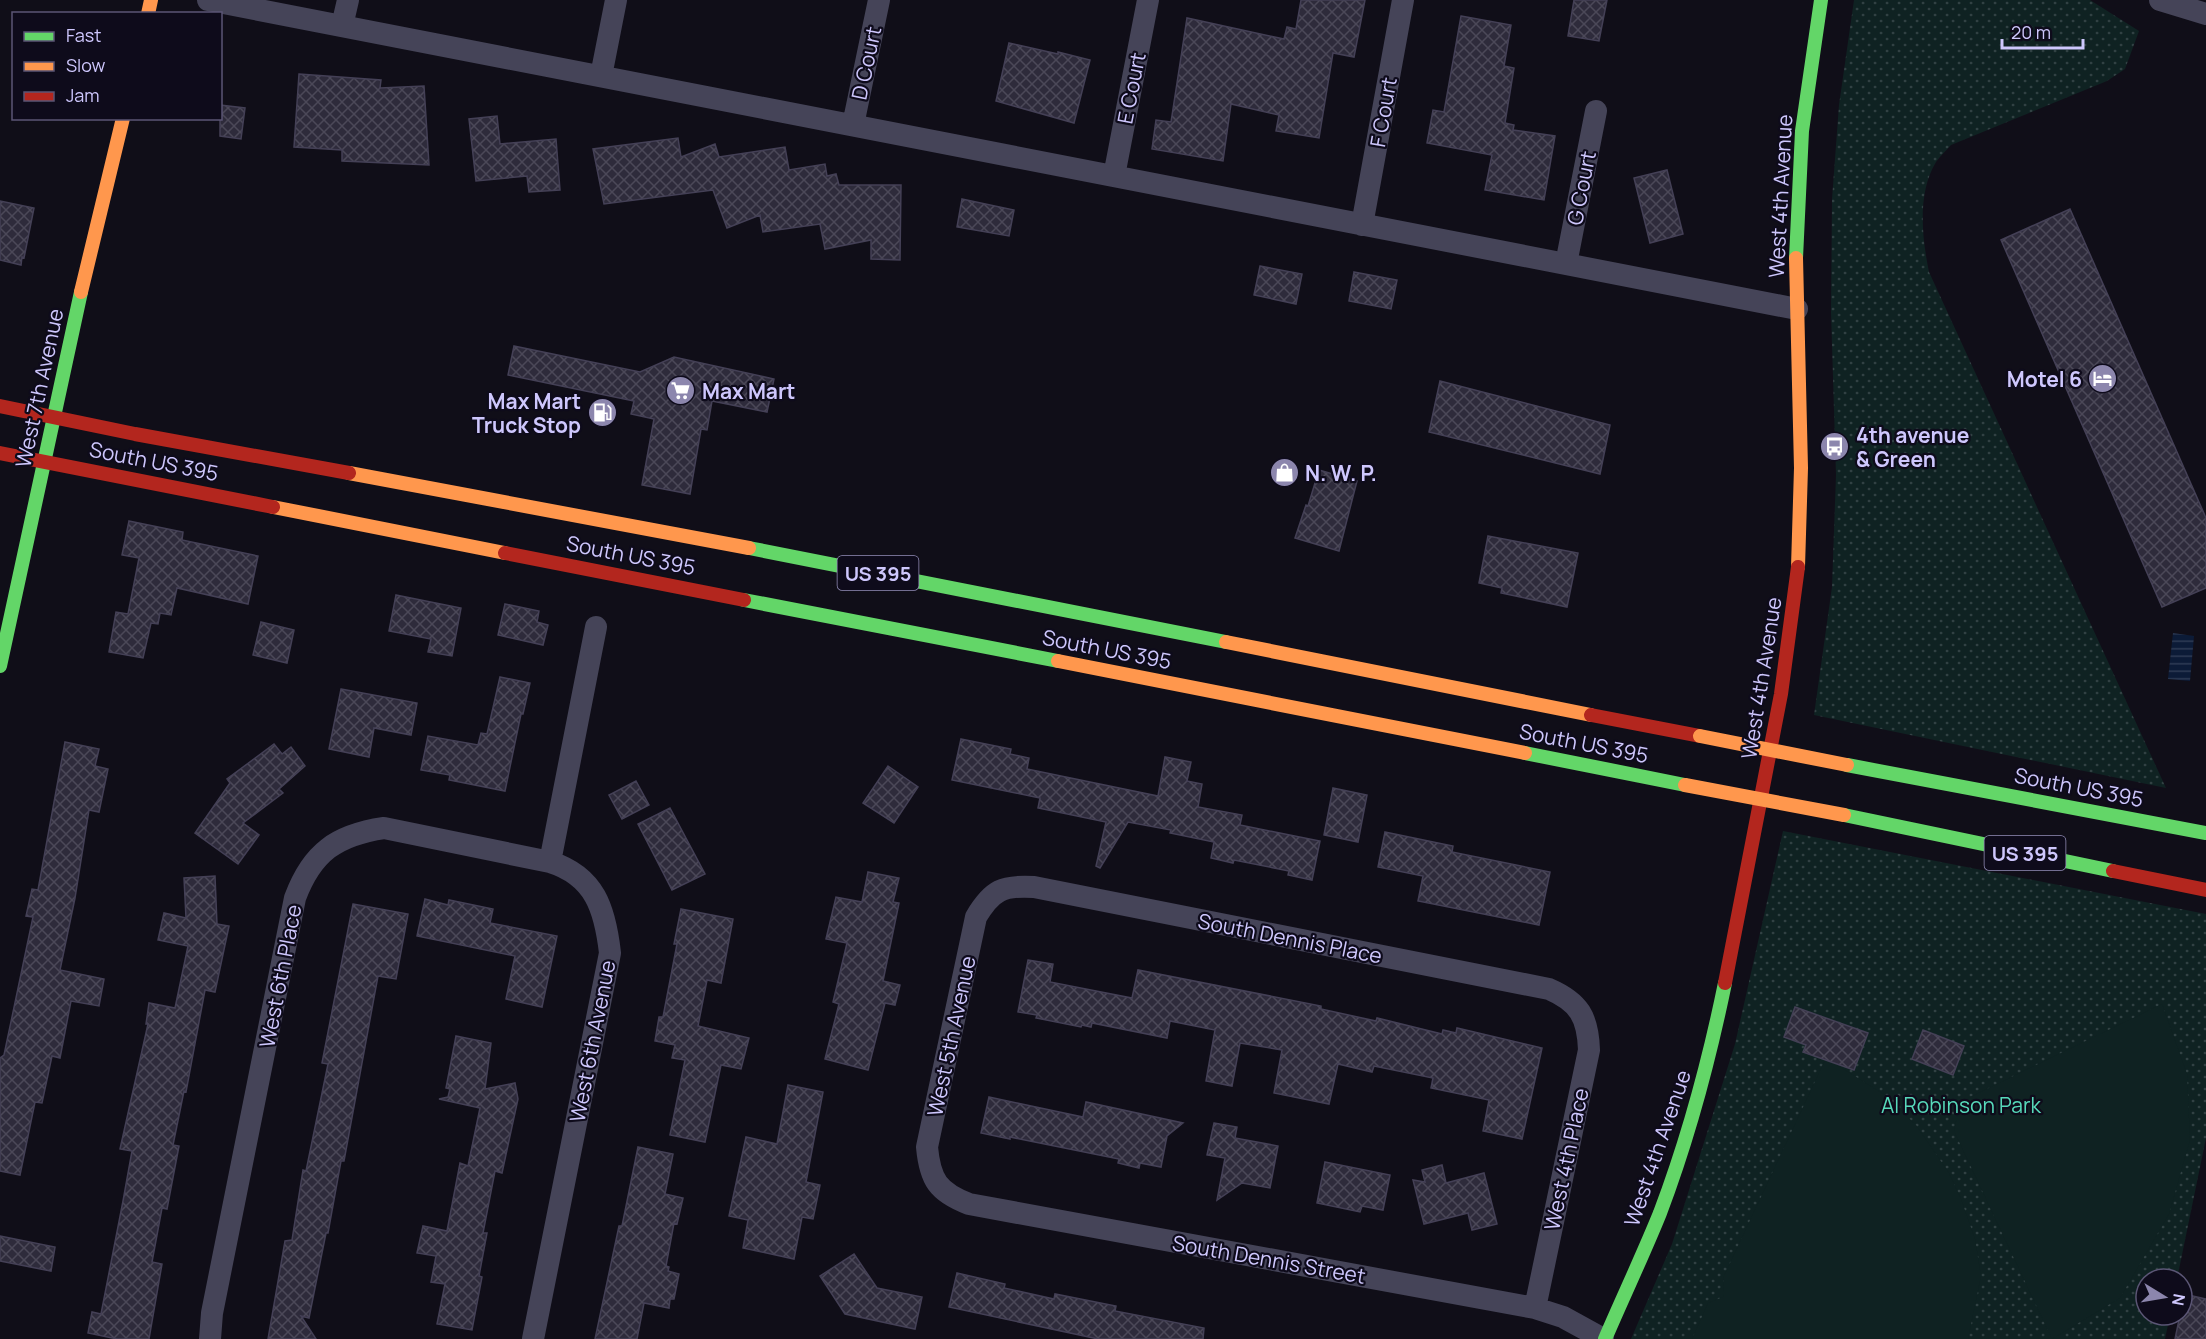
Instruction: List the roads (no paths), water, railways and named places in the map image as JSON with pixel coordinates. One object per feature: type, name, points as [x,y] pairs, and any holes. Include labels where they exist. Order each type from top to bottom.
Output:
[{"type":"main road","name":"West 4th Avenue","points":[[1604,1339],[1660,1212],[1698,1096],[1713,1041],[1783,687],[1796,595],[1800,537],[1802,449],[1796,234],[1801,148],[1821,0]]},
{"type":"main road","name":"West 7th Avenue","points":[[0,666],[81,289],[123,120]]},
{"type":"main road","name":"South US 395","points":[[0,406],[135,434],[624,523],[1700,736],[2206,833]]},
{"type":"main road","name":"South US 395","points":[[0,453],[1844,815],[2206,890]]},
{"type":"main road","points":[[2095,867],[2168,868]]},
{"type":"street","points":[[208,0],[1797,309]]},
{"type":"street","points":[[342,26],[348,0]]},
{"type":"street","points":[[601,76],[616,0]]},
{"type":"street","name":"D Court","points":[[853,125],[879,0]]},
{"type":"street","name":"E Court","points":[[1114,176],[1148,0]]},
{"type":"street","name":"F Court","points":[[1362,225],[1403,0]]},
{"type":"street","points":[[2160,0],[2206,14]]},
{"type":"street","name":"G Court","points":[[1566,264],[1596,111]]},
{"type":"street","points":[[550,862],[596,627]]},
{"type":"street","name":"West 6th Place","points":[[210,1339],[213,1313],[295,898],[302,879],[313,862],[327,848],[345,837],[384,828],[550,862]]},
{"type":"street","name":"West 6th Avenue","points":[[533,1339],[610,952],[603,912],[594,893],[582,878],[566,867],[550,862]]},
{"type":"street","name":"South Dennis Place","points":[[993,895],[1013,886],[1034,888],[1537,987],[1566,996],[1580,1012]]},
{"type":"street","name":"West 5th Avenue","points":[[935,1183],[929,1168],[927,1147],[976,917],[983,904],[993,895]]},
{"type":"street","name":"West 4th Place","points":[[1534,1308],[1589,1050],[1589,1029],[1580,1012]]},
{"type":"street","name":"South Dennis Street","points":[[935,1183],[952,1197],[969,1204],[1534,1308],[1563,1317],[1604,1339]]},
{"type":"water","points":[[2173,633],[2194,636],[2190,681],[2168,679]]},
{"type":"place","name":"Motel 6","points":[[2103,379]]},
{"type":"place","name":"Max Mart","points":[[681,391]]},
{"type":"place","name":"Max Mart Truck Stop","points":[[602,413]]},
{"type":"place","name":"4th avenue & Green","points":[[1835,447]]},
{"type":"place","name":"N. W. P.","points":[[1284,473]]},
{"type":"park label","name":"Al Robinson Park","points":[[1961,1105]]}]
